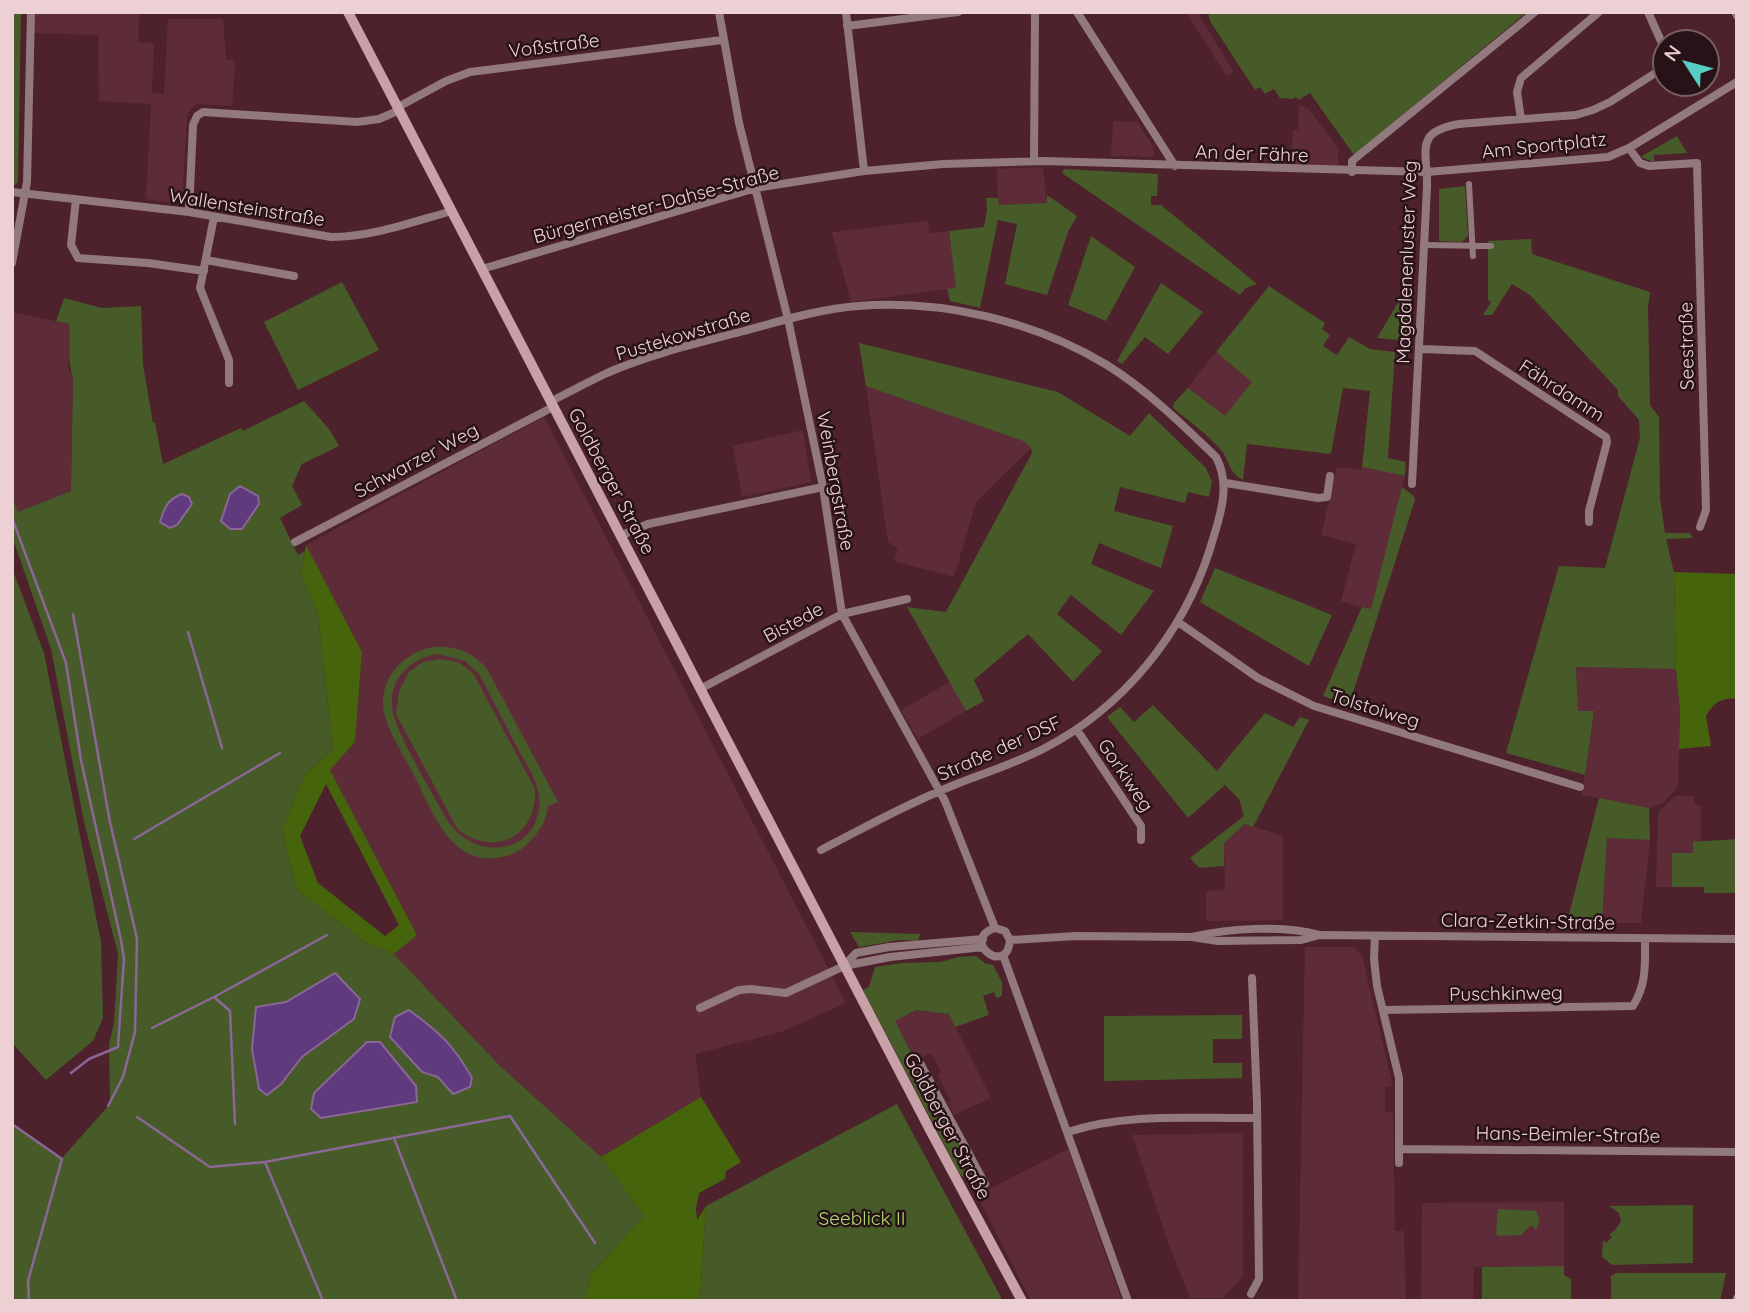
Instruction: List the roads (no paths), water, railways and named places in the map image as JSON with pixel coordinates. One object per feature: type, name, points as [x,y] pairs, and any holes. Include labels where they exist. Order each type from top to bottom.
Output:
[{"type":"main road","name":"Goldberger Straße","points":[[348,12],[844,966],[1022,1301]]},
{"type":"street","points":[[12,263],[26,194],[31,12]]},
{"type":"street","name":"Weinbergstraße","points":[[719,12],[722,40],[788,319],[823,487],[842,614],[939,791],[995,928]]},
{"type":"street","points":[[846,12],[864,171]]},
{"type":"street","points":[[847,26],[958,12]]},
{"type":"street","points":[[1034,161],[1035,12]]},
{"type":"street","name":"An der Fähre","points":[[1077,12],[1175,166],[1427,172]]},
{"type":"street","name":"Magdalenenluster Weg","points":[[1352,172],[1352,161],[1535,12]]},
{"type":"street","points":[[1521,119],[1517,92],[1521,78],[1599,12]]},
{"type":"street","points":[[1648,12],[1655,28]]},
{"type":"street","name":"Voßstraße","points":[[189,212],[193,125],[197,116],[203,112],[357,122],[379,119],[446,81],[470,72],[722,40]]},
{"type":"street","name":"Magdalenenluster Weg","points":[[1412,484],[1427,172],[1425,145],[1432,132],[1459,124],[1576,115],[1592,110],[1651,76]]},
{"type":"street","points":[[1629,148],[1737,82]]},
{"type":"street","name":"Am Sportplatz","points":[[1427,172],[1608,157],[1629,148],[1640,163],[1649,166],[1697,163]]},
{"type":"street","name":"Bürgermeister-Dahse-Straße","points":[[482,269],[756,188],[864,171],[943,164],[1034,161],[1175,166]]},
{"type":"street","name":"Seestraße","points":[[1697,163],[1706,510],[1700,527]]},
{"type":"street","points":[[1469,184],[1473,256]]},
{"type":"street","name":"Wallensteinstraße","points":[[12,192],[189,212],[331,237],[383,230],[452,211]]},
{"type":"street","points":[[76,199],[71,245],[78,258],[148,263],[204,271]]},
{"type":"street","points":[[214,217],[200,288],[229,360],[229,383]]},
{"type":"street","points":[[1424,246],[1491,246]]},
{"type":"street","points":[[206,260],[294,276]]},
{"type":"street","points":[[788,319],[857,306],[904,305],[981,316],[1041,334],[1091,356],[1141,389],[1216,457],[1226,483],[1318,498],[1327,497],[1331,476]]},
{"type":"street","name":"Pustekowstraße","points":[[551,404],[607,373],[667,351],[788,319]]},
{"type":"street","name":"Fährdamm","points":[[1420,349],[1475,351],[1606,438],[1589,511],[1589,522]]},
{"type":"street","name":"Schwarzer Weg","points":[[295,542],[551,404]]},
{"type":"street","name":"Straße der DSF","points":[[821,850],[939,791],[1011,764],[1077,730],[1131,682],[1178,622],[1204,567],[1226,483]]},
{"type":"street","points":[[620,536],[648,524],[823,487]]},
{"type":"street","name":"Bistede","points":[[700,689],[842,614],[907,599]]},
{"type":"street","name":"Tolstoiweg","points":[[1178,622],[1242,668],[1314,706],[1580,787]]},
{"type":"street","name":"Gorkiweg","points":[[1077,730],[1141,826],[1141,840]]},
{"type":"street","points":[[995,928],[1005,931],[1010,940],[1003,955],[992,956],[983,943],[988,931],[995,928]]},
{"type":"street","name":"Clara-Zetkin-Straße","points":[[1010,940],[1076,936],[1192,937],[1218,941],[1301,940],[1320,935],[1737,939]]},
{"type":"street","points":[[1375,936],[1374,959],[1399,1077],[1399,1163]]},
{"type":"street","name":"Puschkinweg","points":[[1383,1010],[1633,1006],[1642,991],[1645,938]]},
{"type":"street","points":[[701,1009],[739,990],[786,993],[844,966],[983,943]]},
{"type":"street","points":[[1003,955],[1128,1301]]},
{"type":"street","points":[[1251,1294],[1259,1279],[1252,978]]},
{"type":"street","name":"Goldberger Straße","points":[[922,1065],[985,1184]]},
{"type":"street","points":[[1068,1132],[1090,1124],[1117,1121],[1257,1118]]},
{"type":"street","name":"Hans-Beimler-Straße","points":[[1399,1149],[1737,1152]]},
{"type":"waterway","points":[[12,518],[66,663],[81,760],[124,959],[118,1047],[89,1059],[71,1073]]},
{"type":"waterway","points":[[73,614],[110,822],[137,939],[135,1032],[123,1077],[108,1106]]},
{"type":"waterway","points":[[188,632],[222,748]]},
{"type":"waterway","points":[[134,839],[280,753]]},
{"type":"waterway","points":[[152,1028],[327,935]]},
{"type":"waterway","points":[[214,997],[230,1011],[235,1124]]},
{"type":"waterway","points":[[137,1117],[210,1167],[265,1162],[510,1116],[595,1243]]},
{"type":"waterway","points":[[12,1124],[62,1159],[28,1281],[29,1301]]},
{"type":"waterway","points":[[394,1138],[457,1301]]},
{"type":"waterway","points":[[265,1162],[323,1301]]},
{"type":"park label","name":"Seeblick II","points":[[862,1218]]}]
